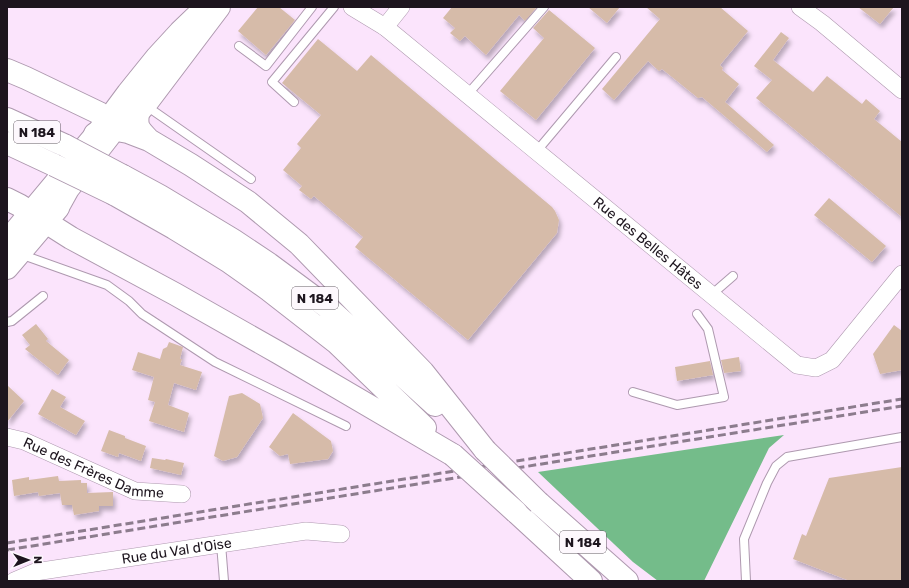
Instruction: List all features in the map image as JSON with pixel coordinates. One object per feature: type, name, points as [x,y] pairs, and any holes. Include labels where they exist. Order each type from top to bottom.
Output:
[{"type":"main road","points":[[106,130],[128,93],[157,57],[206,7]]},
{"type":"main road","points":[[149,140],[140,130],[137,123],[141,109],[219,7]]},
{"type":"main road","points":[[7,70],[99,113],[110,137],[68,189],[49,217],[10,254]]},
{"type":"main road","points":[[106,130],[141,109]]},
{"type":"main road","name":"N 184","points":[[7,119],[66,146],[118,185],[269,290],[337,343],[453,455],[591,581]]},
{"type":"main road","points":[[106,130],[149,140],[191,164],[248,202],[299,244],[423,372],[485,450]]},
{"type":"main road","name":"N 184","points":[[7,143],[54,165],[118,185],[160,196],[233,240],[269,264],[327,307],[485,450],[539,503],[627,581]]},
{"type":"main road","points":[[7,199],[49,217],[453,455]]},
{"type":"street","name":"Rue des Belles Hâtes","points":[[352,7],[385,27],[796,365],[816,368],[832,360],[902,274]]},
{"type":"street","points":[[385,27],[401,7]]},
{"type":"street","points":[[800,7],[822,23],[902,90]]},
{"type":"street","name":"Rue des Frères Damme","points":[[7,437],[24,441],[135,491],[182,494]]},
{"type":"street","name":"Rue du Val d'Oise","points":[[14,581],[35,572],[306,531],[342,534]]},
{"type":"lane","points":[[239,46],[266,66],[312,7]]},
{"type":"lane","points":[[294,102],[272,82],[334,7]]},
{"type":"lane","points":[[467,95],[544,7]]},
{"type":"lane","points":[[536,152],[616,57]]},
{"type":"lane","points":[[141,109],[251,179]]},
{"type":"lane","points":[[10,254],[107,285],[142,314],[215,362],[346,426]]},
{"type":"lane","points":[[712,296],[733,276]]},
{"type":"lane","points":[[7,322],[12,321],[43,296]]},
{"type":"lane","points":[[634,392],[677,405],[724,397],[708,329],[697,314]]},
{"type":"lane","points":[[746,581],[744,539],[767,483],[776,466],[787,456],[902,437]]},
{"type":"lane","points":[[221,544],[224,581]]},
{"type":"green space","points":[[784,435],[769,448],[704,581],[658,581],[633,562],[538,472]]},
{"type":"building","points":[[258,7],[279,7],[295,20],[266,55],[238,31]]},
{"type":"building","points":[[452,7],[537,7],[525,21],[519,15],[486,55],[465,36],[460,41],[450,33],[455,28],[443,18]]},
{"type":"building","points":[[588,7],[620,7],[607,23]]},
{"type":"building","points":[[646,7],[720,7],[748,31],[720,65],[723,68],[722,70],[739,84],[725,102],[774,145],[767,152],[702,97],[698,98],[662,69],[659,71],[648,61],[614,100],[602,89],[660,19]]},
{"type":"building","points":[[858,7],[894,7],[880,24]]},
{"type":"building","points":[[549,10],[595,48],[536,120],[500,91],[544,38],[533,28]]},
{"type":"building","points":[[781,32],[789,38],[773,60],[813,92],[827,76],[862,104],[866,99],[880,111],[874,119],[902,142],[902,217],[756,98],[772,80],[754,66]]},
{"type":"building","points":[[318,39],[357,71],[371,55],[555,211],[559,220],[557,233],[468,340],[355,247],[363,237],[314,196],[311,199],[299,190],[302,186],[283,170],[301,148],[297,144],[321,115],[282,83]]},
{"type":"building","points":[[829,198],[886,246],[872,262],[814,215]]},
{"type":"building","points":[[36,324],[48,339],[46,341],[69,360],[58,375],[25,349],[30,345],[22,335]]},
{"type":"building","points":[[894,325],[902,331],[902,370],[880,374],[873,354]]},
{"type":"building","points":[[169,342],[183,347],[180,365],[202,372],[196,390],[174,383],[168,405],[189,413],[184,432],[149,421],[155,402],[148,400],[154,377],[132,370],[138,352],[160,359],[163,349],[167,347]]},
{"type":"building","points":[[739,357],[741,371],[724,373],[721,360]]},
{"type":"building","points":[[710,361],[713,375],[677,381],[675,367]]},
{"type":"building","points":[[7,385],[24,401],[7,422]]},
{"type":"building","points":[[52,389],[66,397],[60,407],[85,421],[76,435],[38,414]]},
{"type":"building","points":[[242,393],[260,404],[263,418],[237,457],[223,461],[214,456],[229,396]]},
{"type":"building","points":[[293,413],[331,441],[333,451],[328,459],[290,464],[288,454],[280,456],[269,447]]},
{"type":"building","points":[[109,430],[146,446],[141,461],[119,453],[118,457],[101,451]]},
{"type":"building","points":[[152,458],[184,463],[181,475],[150,468]]},
{"type":"building","points":[[902,467],[902,581],[850,581],[793,559],[802,534],[806,536],[829,478]]},
{"type":"building","points":[[58,476],[59,481],[81,480],[81,483],[87,483],[87,493],[113,492],[113,506],[99,506],[99,511],[74,515],[72,505],[62,505],[60,493],[39,496],[38,492],[14,496],[12,480],[29,477],[29,480]]},
{"type":"railway","points":[[7,543],[902,399]]},
{"type":"railway","points":[[7,550],[902,406]]}]
